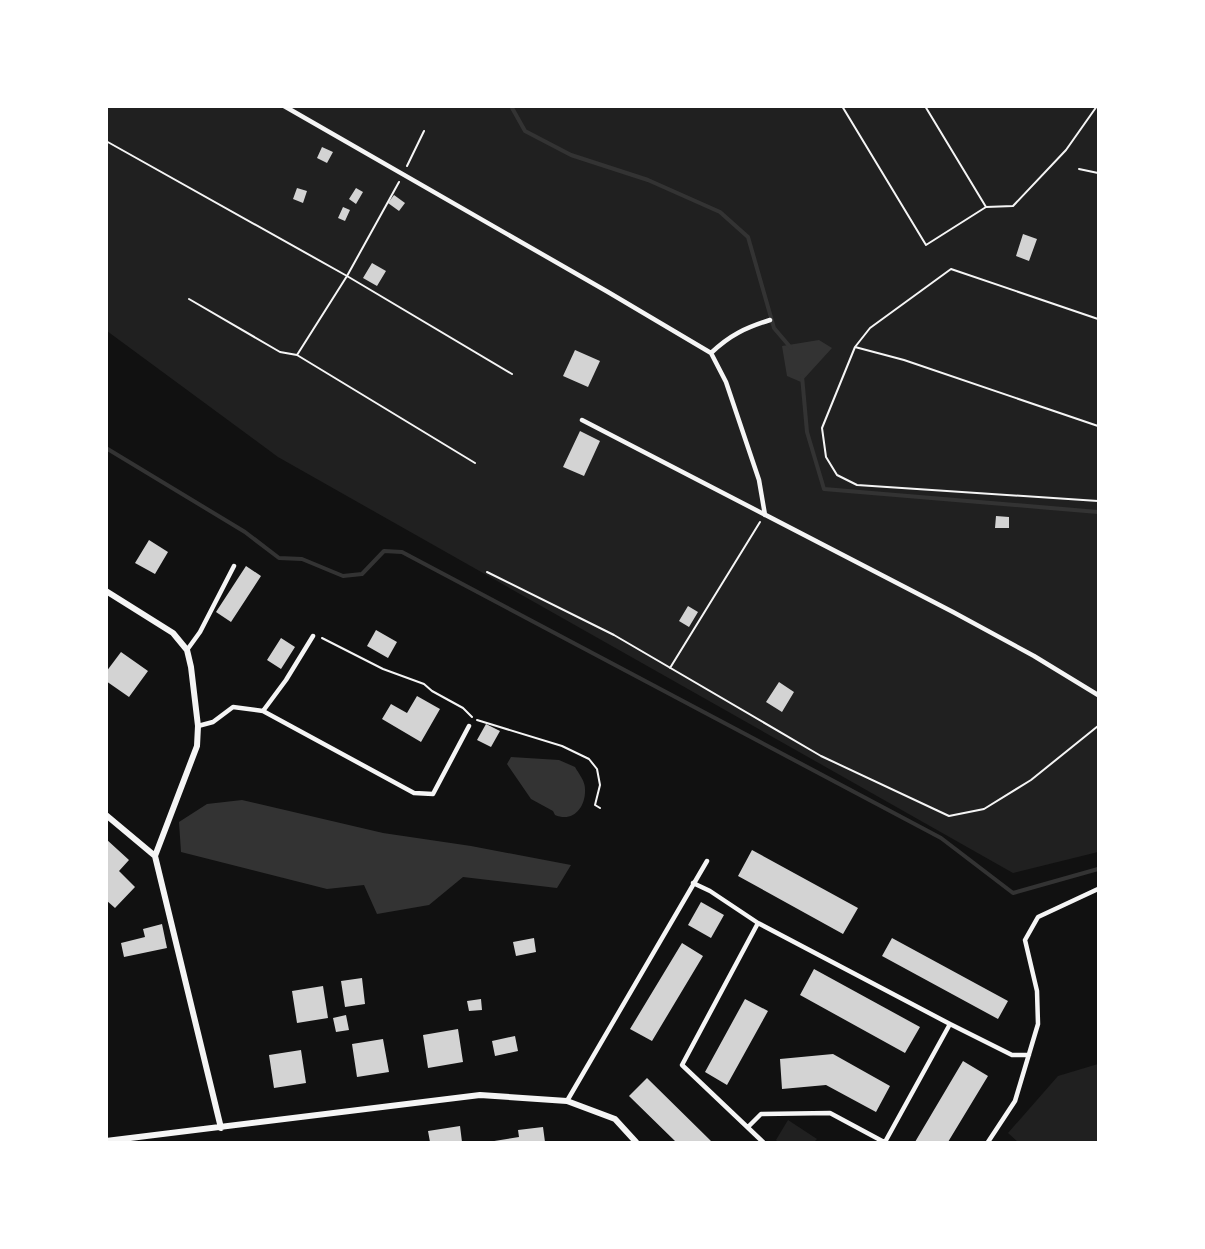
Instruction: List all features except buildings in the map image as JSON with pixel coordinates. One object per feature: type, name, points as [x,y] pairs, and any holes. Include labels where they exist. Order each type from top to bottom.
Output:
[{"type":"street","points":[[106,591],[173,633],[187,650],[191,667],[198,726],[197,746],[155,856],[221,1128]]},
{"type":"street","points":[[106,814],[155,856]]},
{"type":"street","points":[[109,1142],[480,1095],[567,1101],[615,1119],[636,1143]]},
{"type":"lane","points":[[284,106],[711,353],[726,382],[759,480],[765,514]]},
{"type":"lane","points":[[711,353],[725,340],[746,327],[770,320]]},
{"type":"lane","points":[[582,420],[1024,650],[1098,695]]},
{"type":"lane","points":[[187,650],[200,632],[234,566]]},
{"type":"lane","points":[[263,711],[286,680],[313,636]]},
{"type":"lane","points":[[198,726],[213,722],[233,707],[263,711],[414,793],[433,794],[469,726]]},
{"type":"lane","points":[[567,1101],[707,861]]},
{"type":"lane","points":[[693,883],[710,891],[758,923],[950,1024],[1012,1055],[1029,1055]]},
{"type":"lane","points":[[988,1143],[1015,1101],[1038,1024],[1037,991],[1025,940],[1038,918],[1098,889]]},
{"type":"lane","points":[[758,923],[682,1065],[763,1143]]},
{"type":"lane","points":[[748,1127],[761,1114],[830,1113],[884,1143],[950,1024]]},
{"type":"path","points":[[842,106],[926,245],[986,207],[1013,206],[1066,150],[1097,106]]},
{"type":"path","points":[[925,106],[986,207]]},
{"type":"path","points":[[297,355],[347,276],[404,174],[424,130]]},
{"type":"path","points":[[106,141],[347,276],[512,374]]},
{"type":"path","points":[[1079,169],[1098,173]]},
{"type":"path","points":[[1098,319],[951,269],[870,328],[855,347],[822,428],[826,457],[837,475],[857,485],[1098,501]]},
{"type":"path","points":[[189,299],[280,352],[297,355],[475,463]]},
{"type":"path","points":[[855,347],[904,360],[1098,426]]},
{"type":"path","points":[[670,668],[765,514]]},
{"type":"path","points":[[487,572],[614,635],[821,756],[949,816],[984,809],[1031,780],[1098,726]]},
{"type":"path","points":[[313,636],[383,669],[424,684],[432,692],[463,708],[470,717],[481,722],[562,746],[589,759],[597,769],[600,785],[595,805],[600,808]]},
{"type":"shaded area","points":[[107,107],[1098,107],[1098,852],[1013,873],[278,457],[107,331]]},
{"type":"shaded area","points":[[819,340],[832,348],[801,382],[787,376],[782,346]]},
{"type":"shaded area","points":[[511,757],[559,760],[575,767],[585,786],[585,796],[581,807],[573,815],[561,817],[531,799],[507,764]]},
{"type":"shaded area","points":[[242,800],[383,833],[471,846],[571,865],[557,888],[463,877],[429,905],[377,914],[364,885],[327,889],[181,852],[179,822],[207,804]]},
{"type":"shaded area","points":[[1098,1064],[1098,1142],[1018,1142],[1008,1133],[1058,1076]]},
{"type":"shaded area","points":[[788,1120],[817,1139],[814,1142],[778,1142],[776,1140]]},
{"type":"waterway","points":[[511,106],[525,131],[571,155],[648,180],[720,212],[748,237],[774,328],[791,348]]},
{"type":"waterway","points":[[802,376],[807,432],[824,489],[1098,512]]},
{"type":"waterway","points":[[106,448],[245,532],[279,558],[302,559],[343,576],[362,574],[384,551],[402,552],[941,838],[1013,893],[1098,869]]}]
